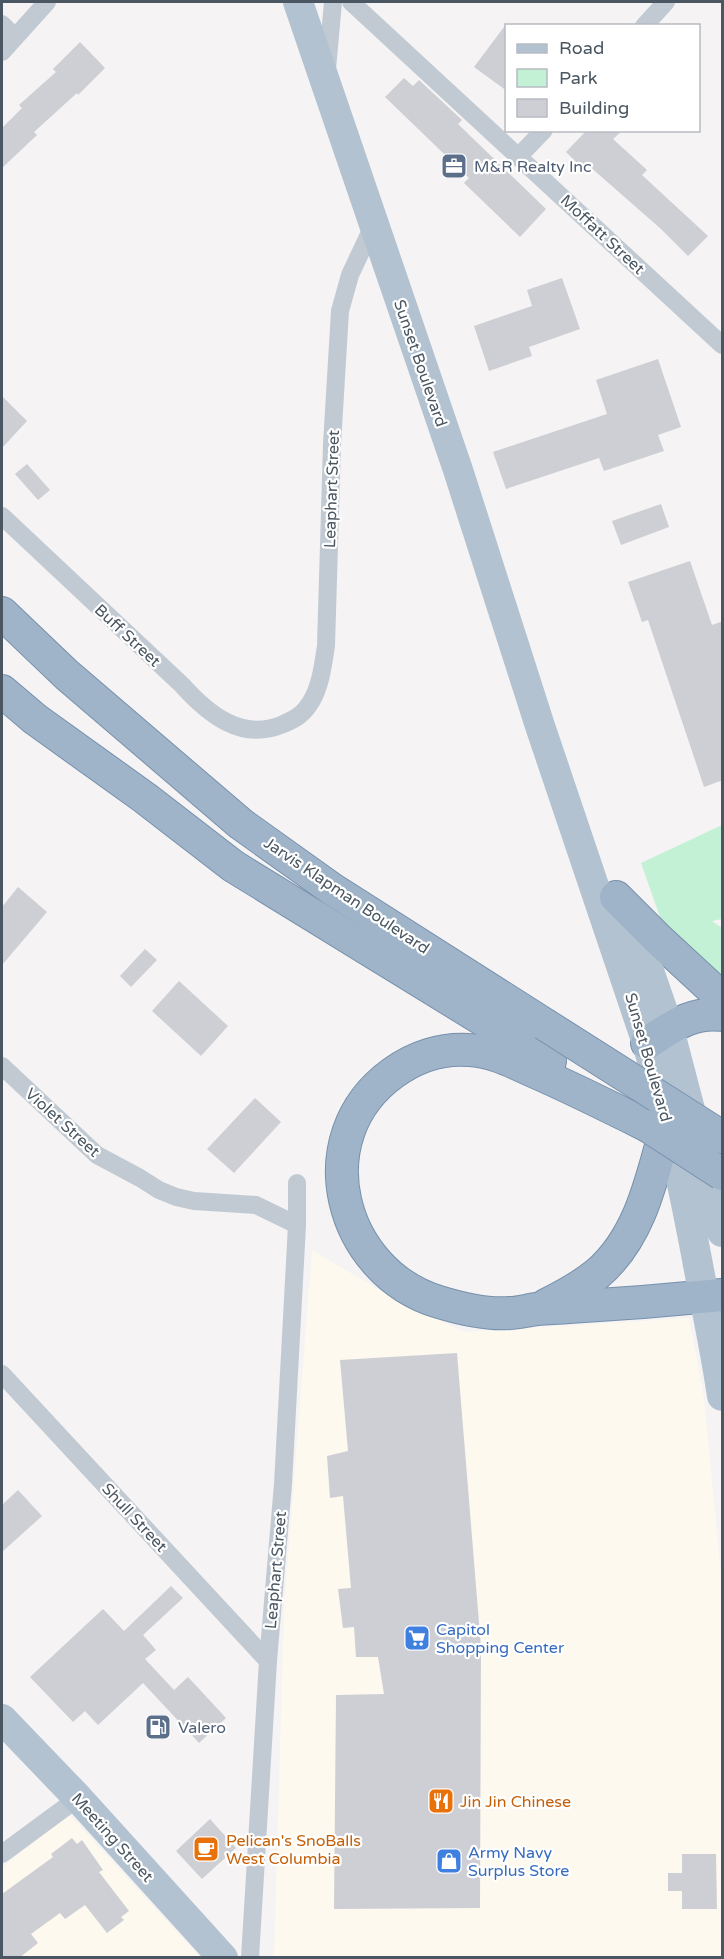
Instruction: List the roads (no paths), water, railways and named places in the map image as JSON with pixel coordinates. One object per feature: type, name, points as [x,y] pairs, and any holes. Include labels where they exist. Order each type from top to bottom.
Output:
[{"type":"highway","name":"Jarvis Klapman Boulevard","points":[[2,613],[67,675],[241,824],[332,889],[723,1137]]},
{"type":"highway","name":"Jarvis Klapman Boulevard","points":[[2,691],[35,719],[145,798],[233,866],[560,1075]]},
{"type":"highway","points":[[616,897],[723,999]]},
{"type":"highway","points":[[658,1036],[693,1016],[723,1015]]},
{"type":"highway","points":[[714,1296],[511,1313],[474,1311],[438,1302],[405,1286],[377,1262],[356,1231],[343,1196],[342,1158],[352,1122],[361,1106],[372,1091],[400,1067],[434,1053],[471,1050],[489,1053],[560,1075],[658,1123],[723,1174]]},
{"type":"highway","points":[[539,1309],[578,1288],[617,1254],[647,1197],[658,1123]]},
{"type":"main road","name":"Sunset Boulevard","points":[[298,2],[455,462],[540,726],[658,1036],[723,1232]]},
{"type":"main road","name":"Sunset Boulevard","points":[[540,726],[571,780],[616,897],[644,956],[658,1036],[658,1123],[687,1203],[714,1296],[709,1312],[723,1396]]},
{"type":"main road","name":"Meeting Street","points":[[2,1719],[78,1798],[223,1958]]},
{"type":"street","points":[[2,52],[47,2]]},
{"type":"street","points":[[326,83],[333,2]]},
{"type":"street","name":"Moffatt Street","points":[[351,2],[723,345]]},
{"type":"street","points":[[646,24],[666,2]]},
{"type":"street","points":[[2,24],[15,37]]},
{"type":"street","points":[[518,157],[542,132]]},
{"type":"street","name":"Leaphart Street","points":[[266,731],[298,719],[312,700],[323,665],[326,646],[332,444],[340,311],[350,275],[373,226]]},
{"type":"street","name":"Buff Street","points":[[2,516],[203,706],[226,722],[245,729],[266,731]]},
{"type":"street","name":"Violet Street","points":[[2,1066],[97,1155],[159,1190],[194,1201],[256,1205],[297,1225]]},
{"type":"street","name":"Leaphart Street","points":[[250,1958],[268,1660],[283,1484],[297,1225],[297,1183]]},
{"type":"street","name":"Shull Street","points":[[2,1374],[268,1660]]},
{"type":"street","points":[[2,1854],[78,1798]]},
{"type":"place","name":"M&R Realty Inc","points":[[454,166]]},
{"type":"place","name":"Capitol Shopping Center","points":[[417,1638]]},
{"type":"place","name":"Valero","points":[[158,1727]]},
{"type":"place","name":"Jin Jin Chinese","points":[[441,1801]]},
{"type":"place","name":"Pelican's SnoBalls West Columbia","points":[[206,1849]]},
{"type":"place","name":"Army Navy Surplus Store","points":[[449,1861]]}]
